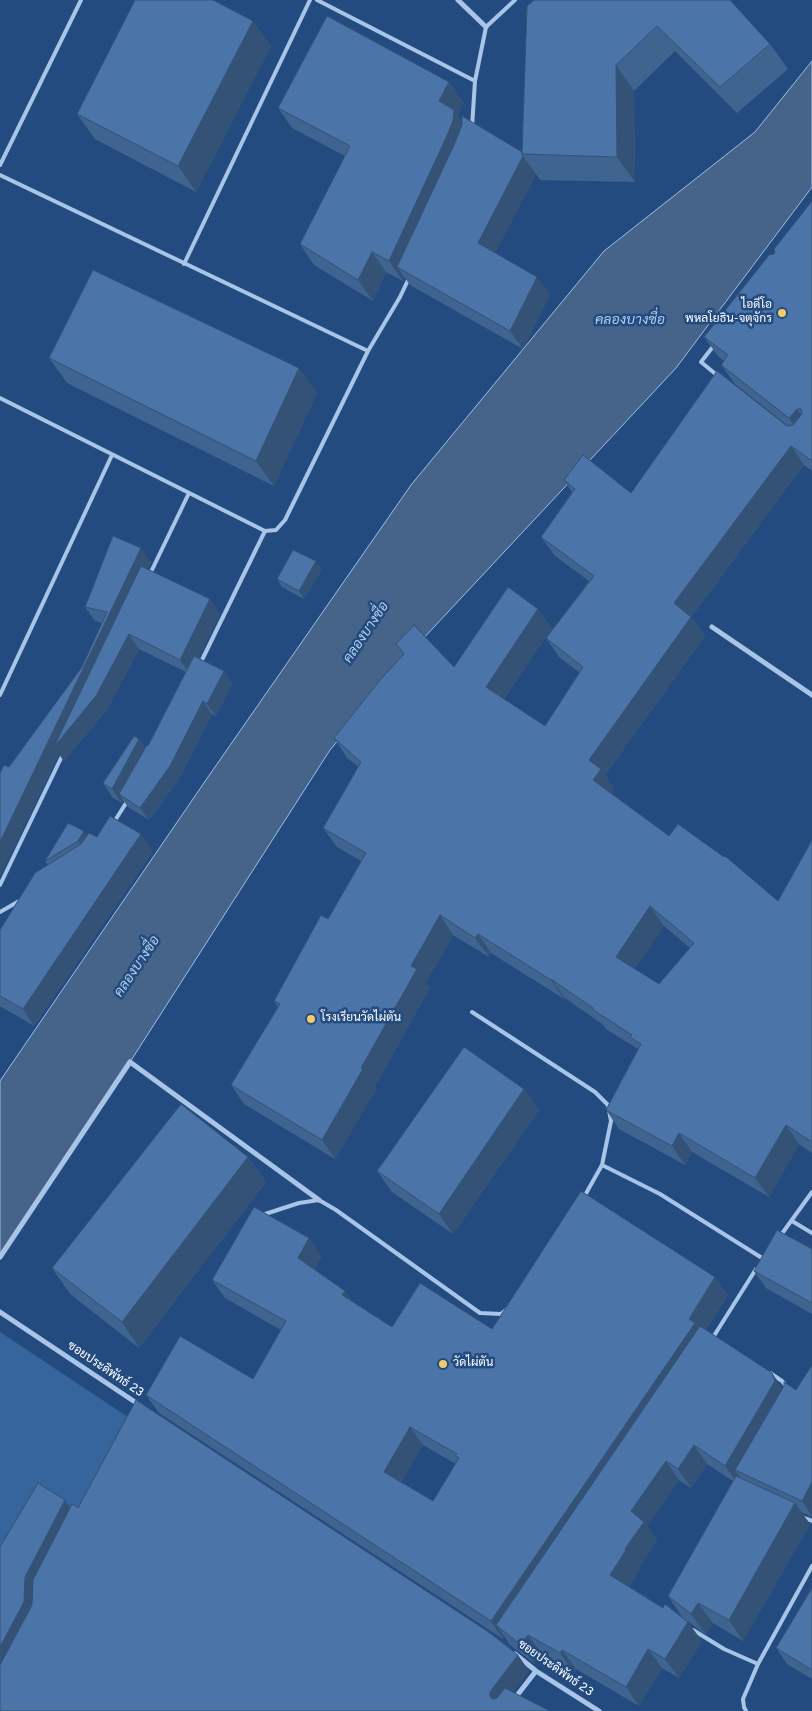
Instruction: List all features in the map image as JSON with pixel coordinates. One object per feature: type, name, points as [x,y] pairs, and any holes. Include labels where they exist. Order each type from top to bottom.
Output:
[{"type":"street","points":[[458,0],[486,27]]},
{"type":"street","points":[[712,627],[812,695]]},
{"type":"street","points":[[0,1257],[130,1062],[319,1200]]},
{"type":"street","name":"ซอยประดิพัทธ์ 23","points":[[0,1312],[146,1410]]},
{"type":"street","points":[[133,1413],[138,1404]]},
{"type":"street","name":"ซอยประดิพัทธ์ 23","points":[[510,1650],[536,1671],[599,1711]]},
{"type":"street","points":[[505,1711],[536,1671]]},
{"type":"lane","points":[[0,165],[81,0]]},
{"type":"lane","points":[[184,264],[310,0]]},
{"type":"lane","points":[[317,0],[475,81]]},
{"type":"lane","points":[[471,134],[475,81],[486,27],[515,0]]},
{"type":"lane","points":[[0,175],[368,351]]},
{"type":"lane","points":[[0,398],[265,531],[276,530],[285,520],[368,351],[400,297],[413,270]]},
{"type":"lane","points":[[718,340],[701,362],[724,380]]},
{"type":"lane","points":[[0,695],[112,455]]},
{"type":"lane","points":[[146,582],[189,493]]},
{"type":"lane","points":[[197,670],[265,531]]},
{"type":"lane","points":[[0,885],[64,751]]},
{"type":"lane","points":[[110,828],[130,798]]},
{"type":"lane","points":[[0,912],[23,899]]},
{"type":"lane","points":[[472,1012],[595,1092],[608,1105],[611,1121],[602,1165],[583,1198]]},
{"type":"lane","points":[[602,1165],[660,1194],[762,1258]]},
{"type":"lane","points":[[780,1236],[812,1192]]},
{"type":"lane","points":[[257,1217],[299,1203],[319,1200],[336,1210],[480,1313],[501,1314],[514,1304]]},
{"type":"lane","points":[[792,1221],[812,1233]]},
{"type":"lane","points":[[709,1344],[768,1250]]},
{"type":"lane","points":[[715,1336],[722,1341]]},
{"type":"lane","points":[[767,1371],[782,1381],[788,1389]]},
{"type":"lane","points":[[794,1513],[812,1522]]},
{"type":"lane","points":[[746,1711],[743,1699],[758,1664],[812,1566]]},
{"type":"lane","points":[[688,1627],[724,1649],[758,1664]]},
{"type":"shaded area","points":[[0,1332],[128,1417],[32,1600],[0,1578]]},
{"type":"water","name":"คลองบางซื่อ","points":[[812,61],[812,187],[676,368],[420,642],[330,750],[130,1062],[0,1259],[0,1081],[411,485],[604,251],[755,132]]},
{"type":"building","points":[[135,0],[213,0],[253,21],[178,166],[77,114]]},
{"type":"building","points":[[534,0],[730,0],[770,44],[720,87],[657,26],[616,65],[617,157],[522,154],[527,6]]},
{"type":"building","points":[[327,16],[449,82],[439,101],[454,110],[453,121],[445,140],[389,261],[372,252],[358,280],[300,244],[350,146],[278,108]]},
{"type":"building","points":[[462,116],[522,152],[523,156],[478,243],[537,277],[510,331],[397,267],[454,145],[462,125]]},
{"type":"building","points":[[812,201],[812,461],[791,446],[674,603],[691,617],[589,760],[601,769],[593,780],[669,836],[678,824],[725,856],[778,901],[812,840],[812,1142],[786,1125],[755,1178],[679,1133],[672,1146],[606,1110],[641,1044],[630,1037],[632,1035],[551,979],[478,934],[475,938],[440,915],[411,966],[417,969],[322,1140],[231,1085],[280,1004],[274,1001],[321,915],[328,919],[366,853],[323,828],[361,762],[334,738],[380,680],[404,654],[396,644],[414,625],[454,667],[508,587],[538,609],[486,687],[545,726],[583,667],[546,638],[594,576],[541,537],[575,489],[564,480],[583,455],[631,493],[717,371],[787,426],[793,425],[802,414],[801,409],[797,409],[789,418],[721,365],[728,355],[704,337],[769,255],[774,254],[774,249]],"holes":[[[650,906],[694,943],[659,984],[616,957]]]},
{"type":"building","points":[[93,270],[299,368],[256,461],[49,358]]},
{"type":"building","points":[[113,536],[141,548],[0,842],[0,773],[4,765],[9,767],[82,667],[107,612],[85,607]]},
{"type":"building","points":[[293,550],[316,561],[299,591],[277,579]]},
{"type":"building","points":[[141,566],[210,599],[180,660],[129,634],[96,696],[54,747]]},
{"type":"building","points":[[194,656],[224,671],[207,704],[203,701],[170,766],[140,808],[119,794],[148,746]]},
{"type":"building","points":[[134,736],[139,739],[112,789],[103,783]]},
{"type":"building","points":[[110,816],[141,834],[23,1009],[0,996],[0,930],[35,873],[81,844],[89,833],[97,837]]},
{"type":"building","points":[[68,823],[84,831],[78,841],[45,861]]},
{"type":"building","points":[[464,1047],[524,1089],[439,1214],[377,1171]]},
{"type":"building","points":[[181,1104],[248,1157],[122,1322],[52,1268]]},
{"type":"building","points":[[581,1191],[715,1277],[689,1319],[695,1323],[491,1621],[146,1395],[180,1336],[253,1379],[286,1321],[212,1280],[254,1207],[309,1238],[298,1258],[345,1291],[342,1295],[392,1327],[420,1283],[492,1329]],"holes":[[[410,1427],[457,1454],[455,1456],[459,1458],[433,1501],[384,1472]]]},
{"type":"building","points":[[777,1230],[812,1249],[812,1303],[754,1271]]},
{"type":"building","points":[[700,1326],[772,1373],[775,1381],[725,1466],[694,1445],[678,1469],[666,1461],[631,1511],[644,1522],[610,1575],[663,1608],[665,1604],[688,1622],[665,1659],[648,1649],[626,1687],[562,1650],[560,1653],[528,1635],[521,1645],[496,1625]]},
{"type":"building","points":[[812,1365],[812,1482],[802,1501],[735,1470],[784,1386],[784,1382],[796,1390]]},
{"type":"building","points":[[136,1400],[490,1633],[518,1655],[490,1692],[492,1699],[497,1698],[505,1688],[550,1711],[0,1711],[0,1665],[32,1605],[33,1580],[72,1504],[78,1508]]},
{"type":"building","points":[[736,1476],[795,1503],[729,1620],[698,1603],[691,1614],[668,1596]]},
{"type":"building","points":[[38,1483],[65,1500],[25,1577],[24,1602],[0,1647],[0,1547]]},
{"type":"building","points":[[812,1588],[812,1670],[776,1648]]},
{"type":"place","name":"ไอดีโอ พหลโยธิน-จตุจักร","points":[[782,313]]},
{"type":"place","name":"โรงเรียนวัดไผ่ตัน","points":[[311,1019]]},
{"type":"place","name":"วัดไผ่ตัน","points":[[443,1364]]}]
